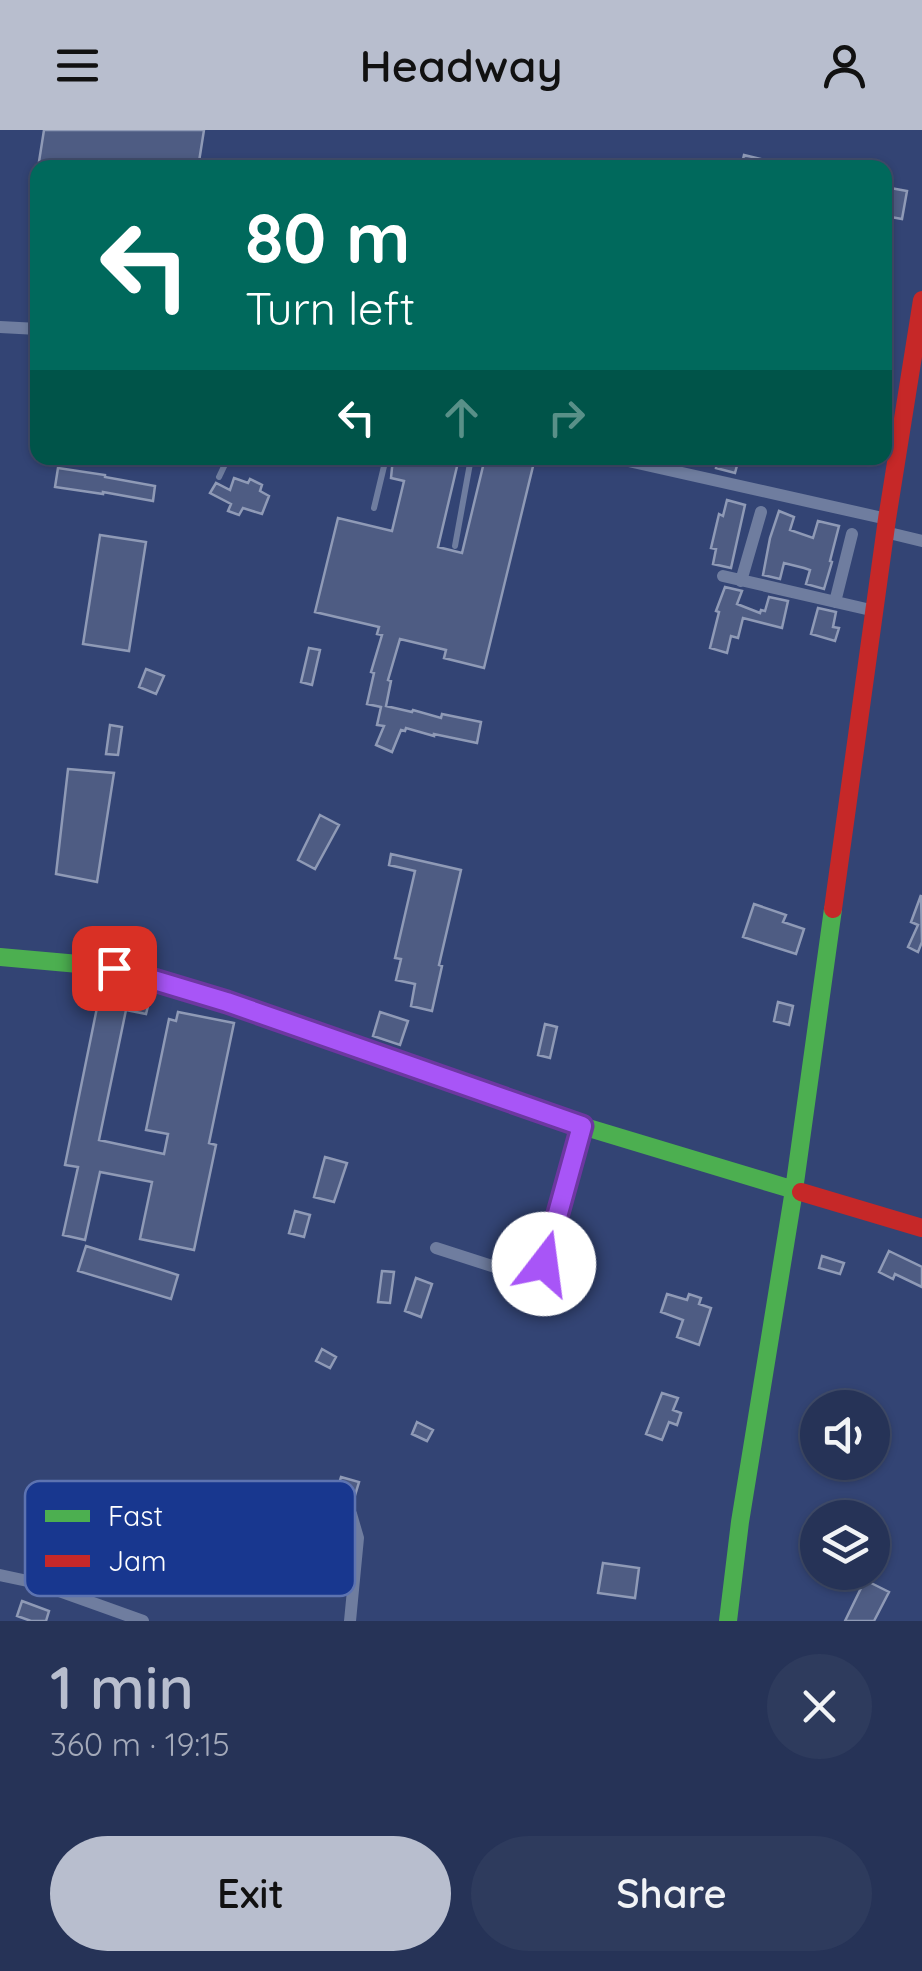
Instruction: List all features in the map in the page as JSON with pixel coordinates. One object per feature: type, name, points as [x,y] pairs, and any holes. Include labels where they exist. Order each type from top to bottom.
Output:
[{"type":"street","points":[[728,1621],[740,1522],[794,1190],[886,526],[918,354],[922,300]]},
{"type":"street","points":[[0,327],[30,329]]},
{"type":"street","points":[[643,465],[886,526],[922,541]]},
{"type":"street","points":[[741,581],[761,512]]},
{"type":"street","points":[[835,602],[852,534]]},
{"type":"street","points":[[722,576],[875,611]]},
{"type":"street","points":[[0,957],[132,972],[582,1126],[922,1228]]},
{"type":"street","points":[[436,1248],[534,1278],[544,1264],[582,1126]]},
{"type":"street","points":[[355,1528],[355,1569]]},
{"type":"street","points":[[0,1575],[25,1580]]},
{"type":"street","points":[[74,1596],[143,1621]]},
{"type":"street","points":[[350,1621],[352,1596]]},
{"type":"lane","points":[[219,477],[225,465]]},
{"type":"lane","points":[[374,508],[384,465]]},
{"type":"lane","points":[[455,546],[470,465]]},
{"type":"building","points":[[44,130],[204,130],[199,160],[39,160]]},
{"type":"building","points":[[892,188],[907,191],[902,219],[892,217]]},
{"type":"building","points":[[392,465],[457,465],[438,547],[462,553],[483,465],[533,465],[484,668],[444,658],[446,650],[400,639],[388,680],[391,681],[386,706],[481,722],[477,743],[406,728],[401,730],[392,752],[376,745],[384,726],[377,725],[381,707],[367,704],[382,635],[377,634],[379,627],[315,612],[338,518],[392,531],[404,481],[391,478]]},
{"type":"building","points":[[717,465],[737,465],[735,473]]},
{"type":"building","points":[[58,468],[155,486],[153,501],[55,487]]},
{"type":"building","points":[[234,478],[262,485],[260,491],[269,496],[262,514],[243,508],[239,515],[228,511],[231,504],[210,493],[216,483],[230,490]]},
{"type":"building","points":[[727,500],[745,505],[731,568],[713,564],[716,549],[711,548],[719,514],[723,516]]},
{"type":"building","points":[[779,511],[794,517],[790,530],[813,538],[818,521],[839,526],[824,589],[806,584],[810,570],[784,563],[780,579],[763,575]]},
{"type":"building","points":[[100,535],[146,542],[129,651],[83,644]]},
{"type":"building","points":[[725,587],[742,591],[737,604],[760,613],[765,611],[769,597],[788,601],[782,628],[743,618],[738,638],[731,636],[727,653],[710,648],[719,612],[716,611]]},
{"type":"building","points":[[818,608],[836,612],[833,627],[839,628],[835,641],[811,634]]},
{"type":"building","points":[[309,648],[320,650],[312,685],[301,682]]},
{"type":"building","points":[[146,669],[164,676],[156,694],[139,687]]},
{"type":"building","points":[[110,725],[122,727],[118,755],[106,754]]},
{"type":"building","points":[[68,769],[114,773],[97,882],[56,874]]},
{"type":"building","points":[[320,815],[339,825],[315,869],[298,860]]},
{"type":"building","points":[[391,854],[461,870],[432,1011],[411,1006],[415,984],[396,980],[401,959],[395,958],[415,871],[389,865]]},
{"type":"building","points":[[921,895],[922,942],[918,952],[908,947],[918,925],[911,922]]},
{"type":"building","points":[[754,904],[786,915],[783,922],[804,929],[796,954],[743,937]]},
{"type":"building","points":[[101,988],[150,998],[146,1014],[126,1010],[99,1140],[164,1154],[168,1134],[146,1130],[169,1019],[176,1021],[178,1012],[234,1023],[209,1143],[216,1145],[194,1250],[140,1239],[152,1182],[100,1172],[85,1240],[63,1235],[78,1167],[65,1165]]},
{"type":"building","points":[[778,1002],[793,1006],[789,1025],[774,1021]]},
{"type":"building","points":[[380,1012],[408,1021],[400,1045],[373,1036]]},
{"type":"building","points":[[545,1024],[557,1027],[550,1058],[538,1055]]},
{"type":"building","points":[[325,1157],[347,1163],[334,1202],[314,1197]]},
{"type":"building","points":[[295,1211],[310,1215],[304,1237],[289,1233]]},
{"type":"building","points":[[86,1246],[178,1275],[171,1299],[78,1271]]},
{"type":"building","points":[[889,1251],[922,1267],[922,1287],[895,1274],[893,1279],[879,1272]]},
{"type":"building","points":[[822,1256],[844,1263],[840,1274],[819,1268]]},
{"type":"building","points":[[382,1271],[394,1272],[390,1303],[378,1302]]},
{"type":"building","points":[[416,1278],[432,1284],[421,1317],[405,1311]]},
{"type":"building","points":[[667,1294],[687,1300],[689,1294],[701,1298],[699,1304],[711,1308],[699,1345],[677,1337],[683,1320],[661,1312]]},
{"type":"building","points":[[322,1349],[336,1357],[330,1368],[316,1361]]},
{"type":"building","points":[[662,1393],[678,1398],[673,1410],[681,1413],[677,1425],[669,1422],[662,1440],[646,1434]]},
{"type":"building","points":[[417,1422],[433,1430],[427,1441],[412,1434]]},
{"type":"building","points":[[603,1563],[639,1568],[635,1598],[598,1593]]},
{"type":"building","points":[[860,1590],[889,1592],[874,1621],[845,1621]]},
{"type":"building","points":[[22,1601],[49,1611],[46,1621],[17,1616]]},
{"type":"traffic: fast","points":[[728,1621],[833,909]]},
{"type":"traffic: fast","points":[[0,957],[132,973],[227,1002],[582,1126],[801,1192]]},
{"type":"traffic: jam","points":[[833,909],[922,300]]},
{"type":"traffic: jam","points":[[801,1192],[922,1228]]},
{"type":"route","points":[[114,968],[227,1002],[582,1126],[544,1264]]}]
